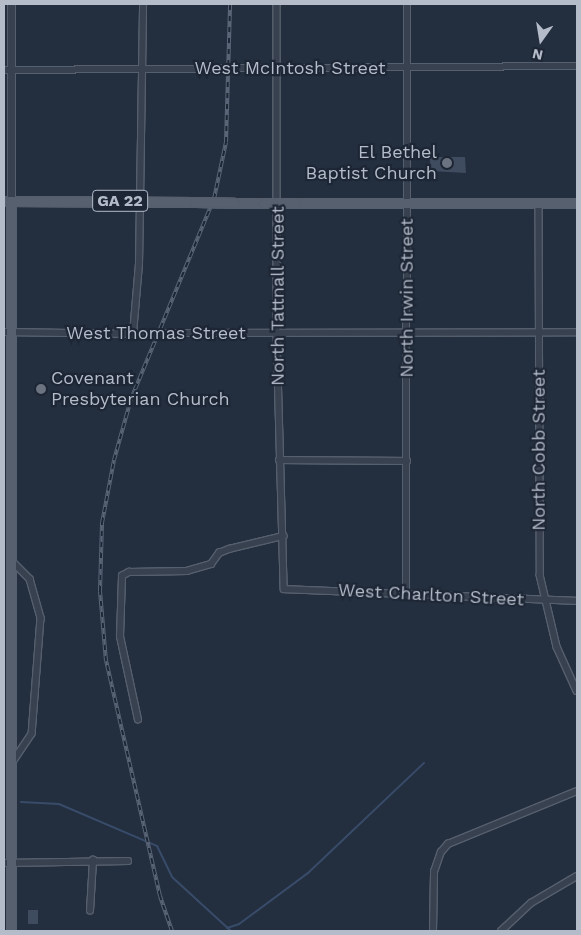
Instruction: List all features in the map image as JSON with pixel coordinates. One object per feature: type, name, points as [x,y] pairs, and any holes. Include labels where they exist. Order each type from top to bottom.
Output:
[{"type":"main road","name":"GA 22","points":[[7,201],[577,204]]},
{"type":"main road","points":[[7,201],[11,560],[7,595],[11,765],[7,863],[11,931]]},
{"type":"street","points":[[7,201],[7,70],[11,4]]},
{"type":"street","points":[[133,334],[140,201],[143,4]]},
{"type":"street","name":"North Tattnall Street","points":[[277,4],[277,333],[284,589]]},
{"type":"street","name":"North Irwin Street","points":[[406,592],[408,333],[407,4]]},
{"type":"street","name":"West McIntosh Street","points":[[7,70],[577,66]]},
{"type":"street","name":"North Cobb Street","points":[[539,204],[540,575],[544,600],[557,647],[577,691]]},
{"type":"street","name":"West Thomas Street","points":[[7,332],[133,334],[577,332]]},
{"type":"street","points":[[279,460],[407,462]]},
{"type":"street","points":[[138,720],[120,637],[122,576],[129,572],[187,571],[211,564],[218,553],[229,548],[283,536]]},
{"type":"street","points":[[11,560],[30,579],[41,618],[32,734],[11,765]]},
{"type":"street","name":"West Charlton Street","points":[[284,589],[406,592],[577,601]]},
{"type":"street","points":[[433,931],[434,872],[441,852],[448,844],[577,791]]},
{"type":"street","points":[[7,863],[93,860],[128,861]]},
{"type":"street","points":[[90,912],[93,860]]},
{"type":"street","points":[[502,931],[531,903],[577,876]]},
{"type":"building","name":"El Bethel Baptist Church","points":[[430,157],[465,157],[466,173],[430,171]]},
{"type":"building","points":[[28,910],[38,910],[38,924],[28,924]]},
{"type":"waterway","points":[[227,928],[239,924],[308,873],[424,763]]},
{"type":"waterway","points":[[21,802],[59,804],[157,846],[172,877],[231,931]]},
{"type":"railway","points":[[172,931],[160,896],[106,661],[100,591],[102,523],[114,460],[131,399],[214,199],[226,142],[230,4]]},
{"type":"place","name":"El Bethel Baptist Church","points":[[447,163]]},
{"type":"place","name":"Covenant Presbyterian Church","points":[[41,389]]}]
